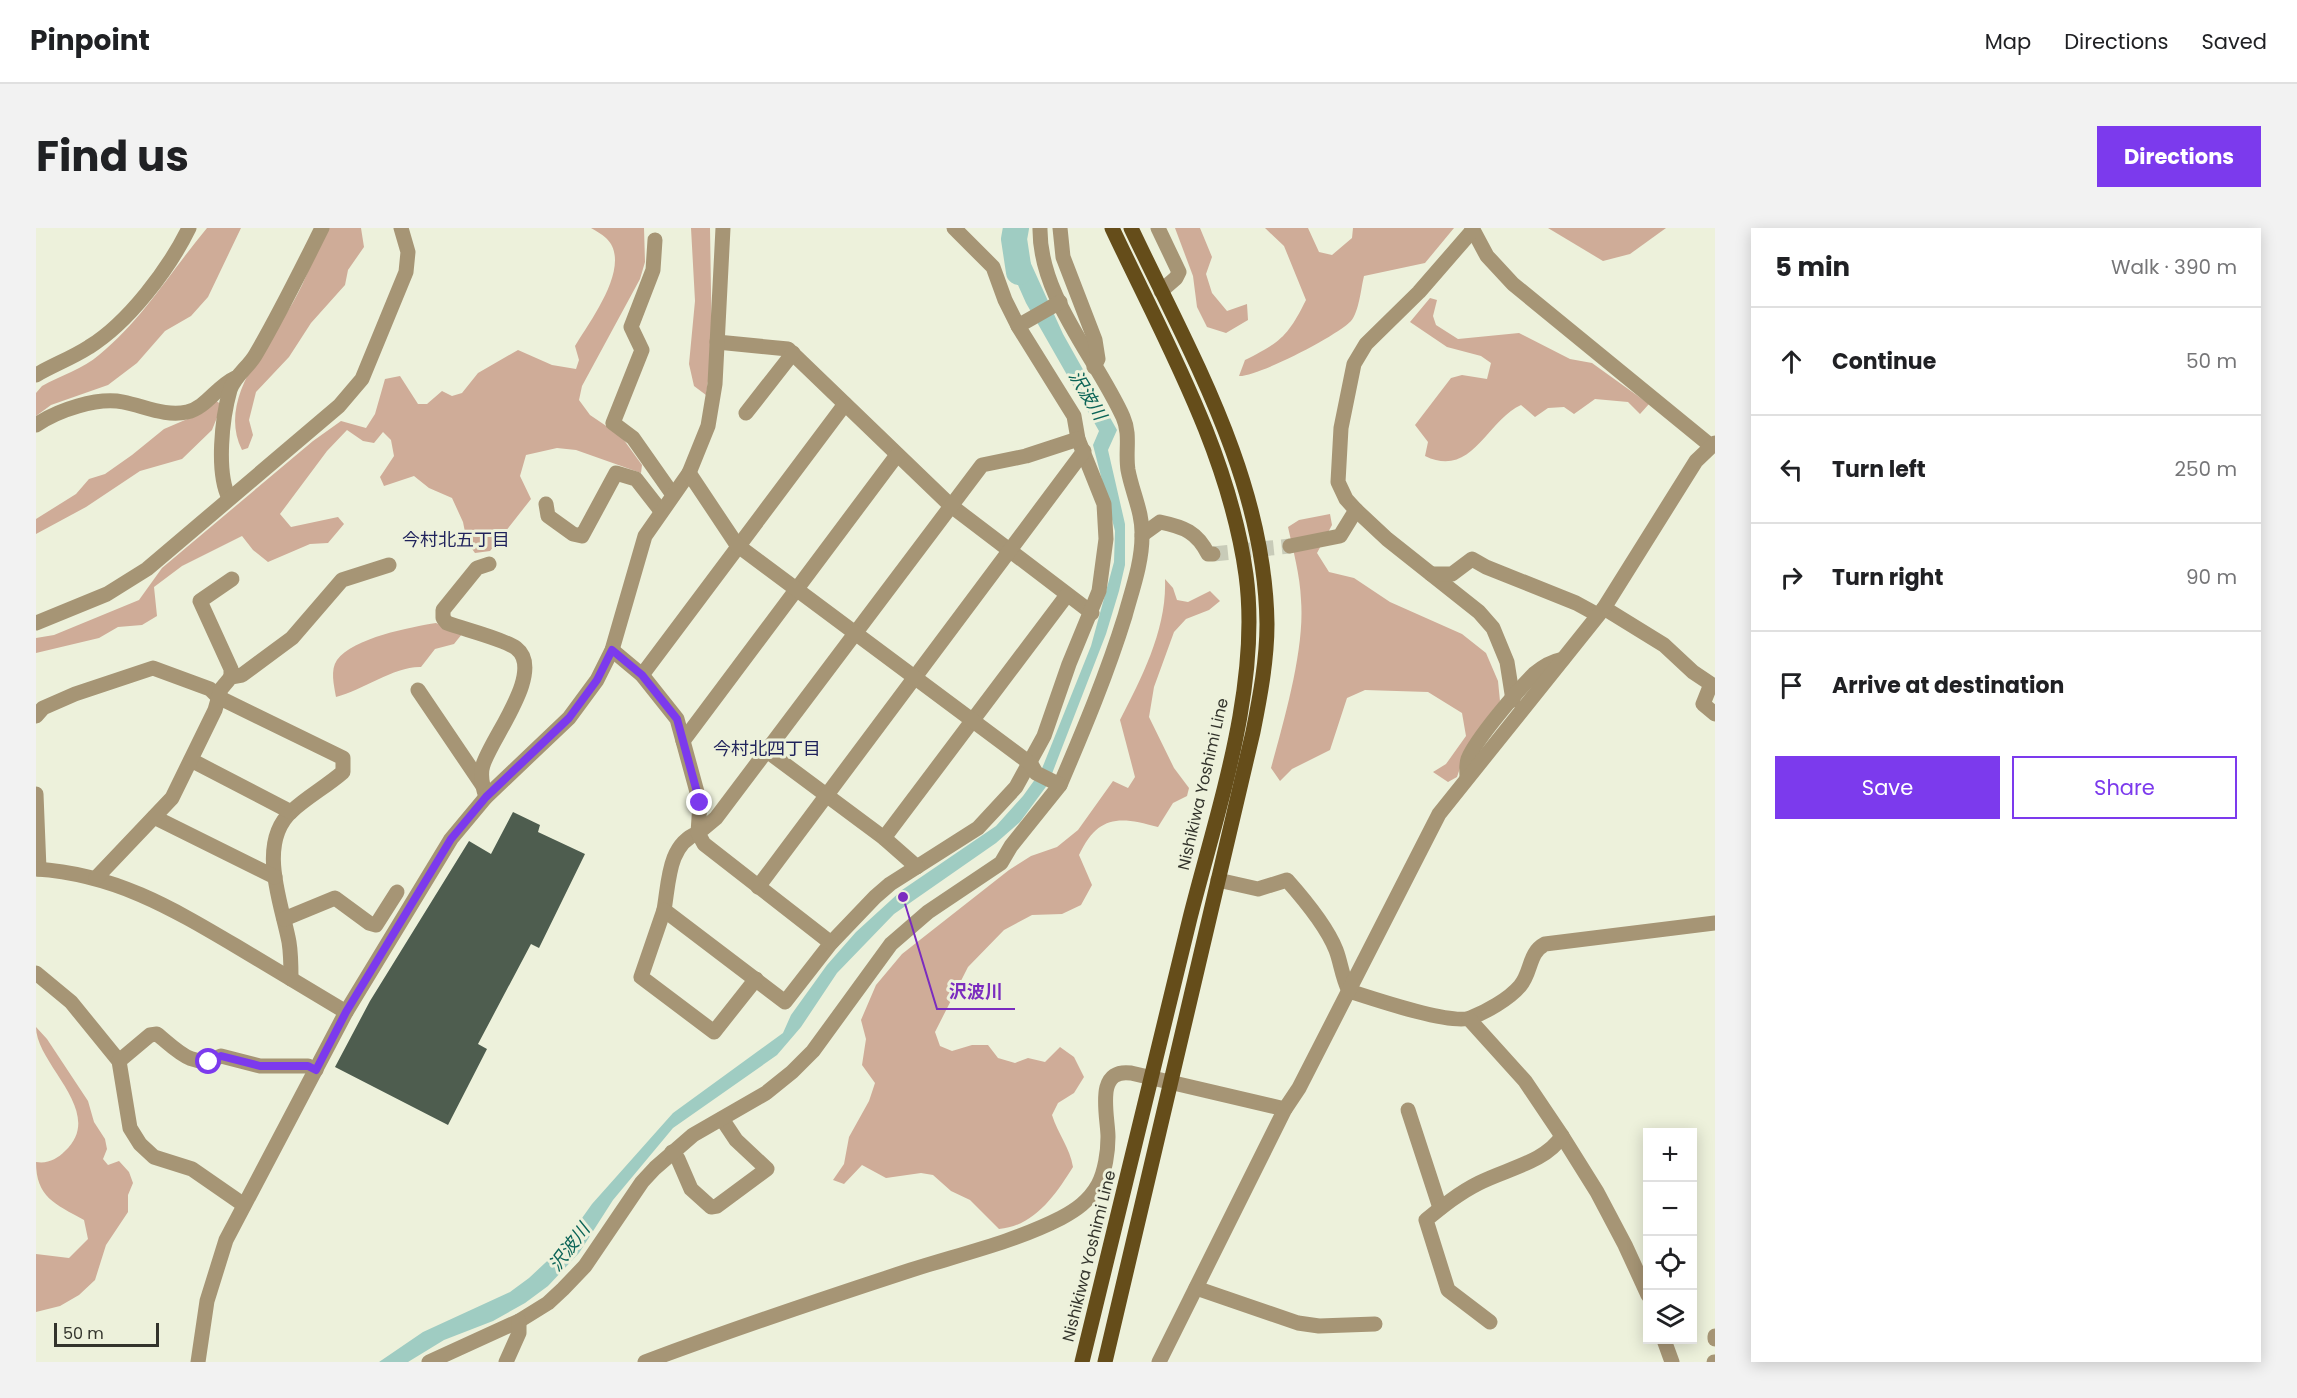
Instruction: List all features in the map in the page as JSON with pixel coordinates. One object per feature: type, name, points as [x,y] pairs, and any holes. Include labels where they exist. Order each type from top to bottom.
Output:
[{"type":"main road","name":"Nishikiwa Yoshimi Line","points":[[1082,1362],[1237,730],[1250,617],[1238,523],[1221,470],[1202,420],[1112,228]]},
{"type":"main road","points":[[1105,1362],[1254,732],[1264,672],[1267,626],[1264,569],[1247,490],[1237,461],[1131,228]]},
{"type":"street","points":[[36,375],[89,348],[125,318],[175,254],[189,228]]},
{"type":"street","points":[[36,425],[48,417],[107,400],[171,414],[188,412],[202,405],[226,382],[235,378],[255,357],[322,228]]},
{"type":"street","points":[[36,623],[107,594],[147,569],[339,406],[362,379],[406,272],[408,252],[401,228]]},
{"type":"street","points":[[198,1362],[207,1301],[226,1240],[346,1012],[440,855],[484,792],[569,718],[597,680],[612,650],[625,613],[641,548],[661,511],[689,473],[708,426],[716,384],[723,228]]},
{"type":"street","points":[[664,910],[785,1002],[831,942],[883,891],[978,828],[1034,768],[1100,591],[1107,539],[1104,504],[1081,445],[1074,416],[1005,300],[993,267],[954,228]]},
{"type":"street","points":[[429,1362],[519,1321],[548,1303],[585,1266],[642,1182],[693,1135],[766,1093],[792,1072],[813,1051],[891,944],[928,912],[1001,863],[1057,784],[1111,660],[1137,571],[1142,535],[1126,459],[1129,437],[1123,417],[1058,303],[1045,269],[1040,228]]},
{"type":"street","points":[[1060,228],[1063,257],[1095,340],[1098,359],[1094,367]]},
{"type":"street","points":[[1158,228],[1179,272],[1176,278],[1161,291]]},
{"type":"street","points":[[1160,1362],[1285,1109],[1299,1088],[1439,814],[1601,612],[1696,461],[1713,444],[1513,284],[1487,256],[1472,230],[1419,292],[1366,345],[1354,364],[1346,394],[1337,466],[1338,482],[1346,499],[1356,510],[1479,612],[1493,628],[1507,662],[1513,700]]},
{"type":"street","points":[[655,240],[653,270],[631,327],[642,350],[613,423],[633,438],[673,495]]},
{"type":"street","points":[[1020,325],[1058,303]]},
{"type":"street","points":[[717,342],[788,349],[950,505],[1092,613]]},
{"type":"street","points":[[746,413],[793,353]]},
{"type":"street","points":[[229,498],[222,484],[224,422],[235,378]]},
{"type":"street","points":[[642,675],[737,545],[845,404]]},
{"type":"street","points":[[756,979],[714,1032],[641,977],[664,910],[674,855],[688,837],[698,833],[716,818],[982,465],[1081,445]]},
{"type":"street","points":[[758,887],[1010,551],[1081,445]]},
{"type":"street","points":[[683,741],[897,454]]},
{"type":"street","points":[[546,504],[548,516],[573,534],[582,536],[616,473],[636,478],[661,511]]},
{"type":"street","points":[[689,473],[737,545],[1057,784]]},
{"type":"street","points":[[1290,546],[1340,536],[1356,510]]},
{"type":"street","points":[[1142,535],[1160,522],[1182,526],[1200,538],[1208,554],[1213,554]]},
{"type":"street","points":[[1431,574],[1452,574],[1472,559],[1486,567],[1601,612],[1664,645],[1711,684],[1703,704],[1715,714]]},
{"type":"street","points":[[484,792],[482,766],[513,707],[526,667],[524,655],[514,646],[447,623],[443,618],[443,610],[477,568],[489,564]]},
{"type":"street","points":[[231,677],[242,675],[292,638],[342,580],[389,565]]},
{"type":"street","points":[[96,878],[172,798],[218,697],[231,677],[231,669],[200,601],[232,579]]},
{"type":"street","points":[[884,838],[1067,595]]},
{"type":"street","points":[[612,650],[642,675],[677,719],[700,803],[698,833],[704,844],[831,942]]},
{"type":"street","points":[[1467,778],[1467,761],[1473,750],[1535,673],[1554,661],[1566,658]]},
{"type":"street","points":[[36,716],[43,708],[75,694],[153,668],[210,689],[218,697],[343,758],[343,772],[291,812],[277,836],[273,856],[275,877],[284,919],[291,979]]},
{"type":"street","points":[[418,690],[484,792]]},
{"type":"street","points":[[767,751],[884,838],[917,867]]},
{"type":"street","points":[[191,760],[291,812]]},
{"type":"street","points":[[36,794],[37,869],[96,878],[133,889],[176,911],[346,1012]]},
{"type":"street","points":[[154,817],[275,877]]},
{"type":"street","points":[[1218,880],[1258,890],[1287,879],[1304,899],[1336,949],[1341,974],[1349,991],[1402,1008],[1469,1019],[1509,997],[1522,984],[1536,949],[1545,944],[1715,923]]},
{"type":"street","points":[[284,919],[335,898],[369,923],[376,925],[397,892]]},
{"type":"street","points":[[36,973],[71,1002],[119,1061],[130,1128],[140,1144],[154,1157],[192,1169],[244,1205]]},
{"type":"street","points":[[1469,1019],[1525,1081],[1562,1136],[1597,1192],[1625,1245],[1645,1290]]},
{"type":"street","points":[[119,1061],[150,1035],[157,1034],[184,1055],[201,1062],[209,1062],[221,1056],[260,1066],[308,1066],[316,1070]]},
{"type":"street","points":[[645,1362],[858,1287],[1031,1232],[1078,1208],[1099,1184],[1107,1150],[1105,1092],[1108,1082],[1116,1075],[1125,1072],[1285,1109]]},
{"type":"street","points":[[1408,1110],[1440,1208]]},
{"type":"street","points":[[672,1152],[678,1159],[691,1189],[711,1207],[717,1206],[766,1169],[736,1140],[722,1119]]},
{"type":"street","points":[[1490,1322],[1448,1290],[1426,1220],[1480,1182],[1554,1149],[1562,1136]]},
{"type":"street","points":[[1196,1288],[1298,1323],[1319,1326],[1375,1324]]},
{"type":"street","points":[[506,1362],[519,1333],[519,1321]]},
{"type":"street","points":[[1665,1344],[1672,1362]]},
{"type":"shaded area","points":[[207,228],[241,228],[208,297],[191,316],[165,331],[137,363],[108,385],[51,405],[36,416],[36,393],[42,386],[86,364],[115,341],[143,310]]},
{"type":"shaded area","points":[[329,228],[361,228],[364,247],[348,270],[345,285],[311,323],[289,357],[256,392],[249,420],[253,435],[248,448],[242,450],[236,430],[236,409],[241,389],[262,350],[297,295]]},
{"type":"shaded area","points":[[591,228],[644,228],[645,262],[640,279],[582,386],[579,400],[590,415],[621,436],[642,465],[641,473],[576,450],[557,448],[526,455],[520,476],[531,499],[490,551],[475,553],[467,542],[463,522],[452,498],[429,488],[414,476],[384,486],[380,477],[394,456],[391,440],[383,432],[374,443],[363,441],[347,430],[327,451],[280,514],[291,527],[338,517],[344,524],[328,543],[310,544],[268,562],[253,550],[242,536],[182,566],[154,587],[157,616],[142,625],[118,627],[99,638],[36,653],[36,638],[54,635],[139,600],[162,568],[313,441],[341,421],[366,428],[375,414],[385,379],[400,376],[418,404],[427,404],[442,391],[452,396],[462,393],[478,373],[518,350],[552,365],[576,369],[579,360],[575,346],[606,293],[615,262],[613,249],[606,238]]},
{"type":"shaded area","points":[[691,228],[710,228],[712,353],[706,395],[694,386],[689,364],[695,301]]},
{"type":"shaded area","points":[[1175,228],[1200,228],[1212,257],[1206,274],[1212,293],[1227,311],[1247,304],[1248,320],[1226,333],[1207,327],[1197,307],[1193,276]]},
{"type":"shaded area","points":[[1265,228],[1308,228],[1319,252],[1332,255],[1352,238],[1353,228],[1454,228],[1425,263],[1364,276],[1354,317],[1343,328],[1279,363],[1248,375],[1239,376],[1245,360],[1282,337],[1294,322],[1306,300],[1284,246]]},
{"type":"shaded area","points":[[1548,228],[1666,228],[1630,254],[1603,261]]},
{"type":"shaded area","points":[[1430,298],[1437,300],[1433,316],[1436,325],[1458,339],[1519,333],[1570,359],[1592,363],[1649,404],[1640,414],[1628,402],[1595,399],[1574,414],[1564,407],[1548,408],[1535,417],[1521,405],[1509,413],[1467,454],[1455,460],[1441,461],[1425,456],[1428,442],[1415,425],[1451,378],[1462,375],[1487,379],[1491,363],[1481,356],[1447,347],[1410,322]]},
{"type":"shaded area","points":[[215,400],[222,405],[212,430],[182,459],[140,471],[86,507],[36,534],[36,519],[76,494],[89,479],[105,474],[164,429],[199,414]]},
{"type":"shaded area","points":[[1330,514],[1332,525],[1317,553],[1329,572],[1354,578],[1390,602],[1462,634],[1486,653],[1498,681],[1500,701],[1462,762],[1457,777],[1448,782],[1433,772],[1446,764],[1466,736],[1462,713],[1428,692],[1365,690],[1347,698],[1330,750],[1292,769],[1280,781],[1271,768],[1297,662],[1300,640],[1299,581],[1288,527],[1299,520]]},
{"type":"shaded area","points":[[1165,579],[1173,588],[1177,600],[1188,602],[1210,591],[1220,601],[1209,610],[1186,619],[1174,632],[1154,687],[1149,717],[1174,768],[1189,788],[1187,796],[1173,803],[1158,827],[1121,820],[1102,826],[1094,832],[1079,855],[1092,885],[1081,905],[1062,914],[1032,915],[1004,930],[968,967],[935,1032],[940,1046],[952,1051],[972,1045],[988,1045],[998,1058],[1015,1063],[1028,1058],[1045,1062],[1060,1047],[1074,1057],[1084,1077],[1074,1093],[1058,1103],[1052,1115],[1073,1167],[1052,1198],[1034,1215],[1012,1227],[999,1229],[970,1200],[951,1191],[933,1175],[921,1173],[886,1178],[862,1165],[844,1184],[833,1180],[844,1164],[849,1137],[869,1101],[875,1083],[862,1065],[866,1039],[861,1020],[876,985],[902,954],[1009,870],[1031,856],[1057,847],[1078,830],[1113,781],[1128,788],[1135,777],[1120,720],[1152,652],[1162,616]]},
{"type":"shaded area","points":[[436,623],[462,634],[454,644],[435,649],[421,667],[401,670],[336,697],[334,668],[337,660],[345,652],[383,635]]},
{"type":"shaded area","points":[[36,1027],[47,1039],[88,1101],[94,1122],[105,1139],[107,1149],[103,1159],[108,1165],[119,1161],[129,1172],[133,1183],[128,1195],[128,1212],[106,1245],[95,1280],[79,1295],[60,1306],[36,1312],[36,1254],[69,1258],[88,1239],[84,1220],[56,1204],[39,1184],[36,1162],[52,1160],[65,1151],[76,1136],[78,1121],[74,1105],[39,1042]]},
{"type":"water","points":[[1014,239],[1028,257],[1063,334],[1117,430],[1108,450],[1125,524],[1125,565],[1119,591],[1106,634],[1048,784],[1020,822],[996,843],[894,914],[837,973],[801,1027],[777,1055],[673,1128],[613,1200],[579,1253],[548,1286],[525,1303],[493,1321],[444,1340],[408,1362],[379,1362],[423,1332],[510,1292],[529,1278],[560,1249],[592,1204],[673,1113],[783,1033],[791,1015],[827,965],[856,932],[902,890],[996,826],[1023,796],[1041,771],[1091,646],[1114,562],[1115,531],[1093,445],[1099,431],[1026,303],[1014,276]]},
{"type":"building","points":[[513,812],[540,825],[538,832],[585,854],[539,948],[531,944],[478,1044],[487,1049],[448,1125],[335,1067],[370,1001],[469,841],[491,854]]},
{"type":"waterway","name":"沢波川","points":[[1016,228],[1014,239],[1019,272]]},
{"type":"tunnel","points":[[1213,554],[1290,546]]},
{"type":"place","name":"沢波川","points":[[903,897]]},
{"type":"district","name":"今村北五丁目","points":[[456,539]]},
{"type":"district","name":"今村北四丁目","points":[[767,748]]},
{"type":"route","points":[[209,1062],[221,1056],[230,1056],[260,1066],[308,1066],[316,1070],[346,1012],[451,839],[466,818],[486,797],[569,718],[597,680],[612,650],[642,675],[677,719],[700,803]]}]
